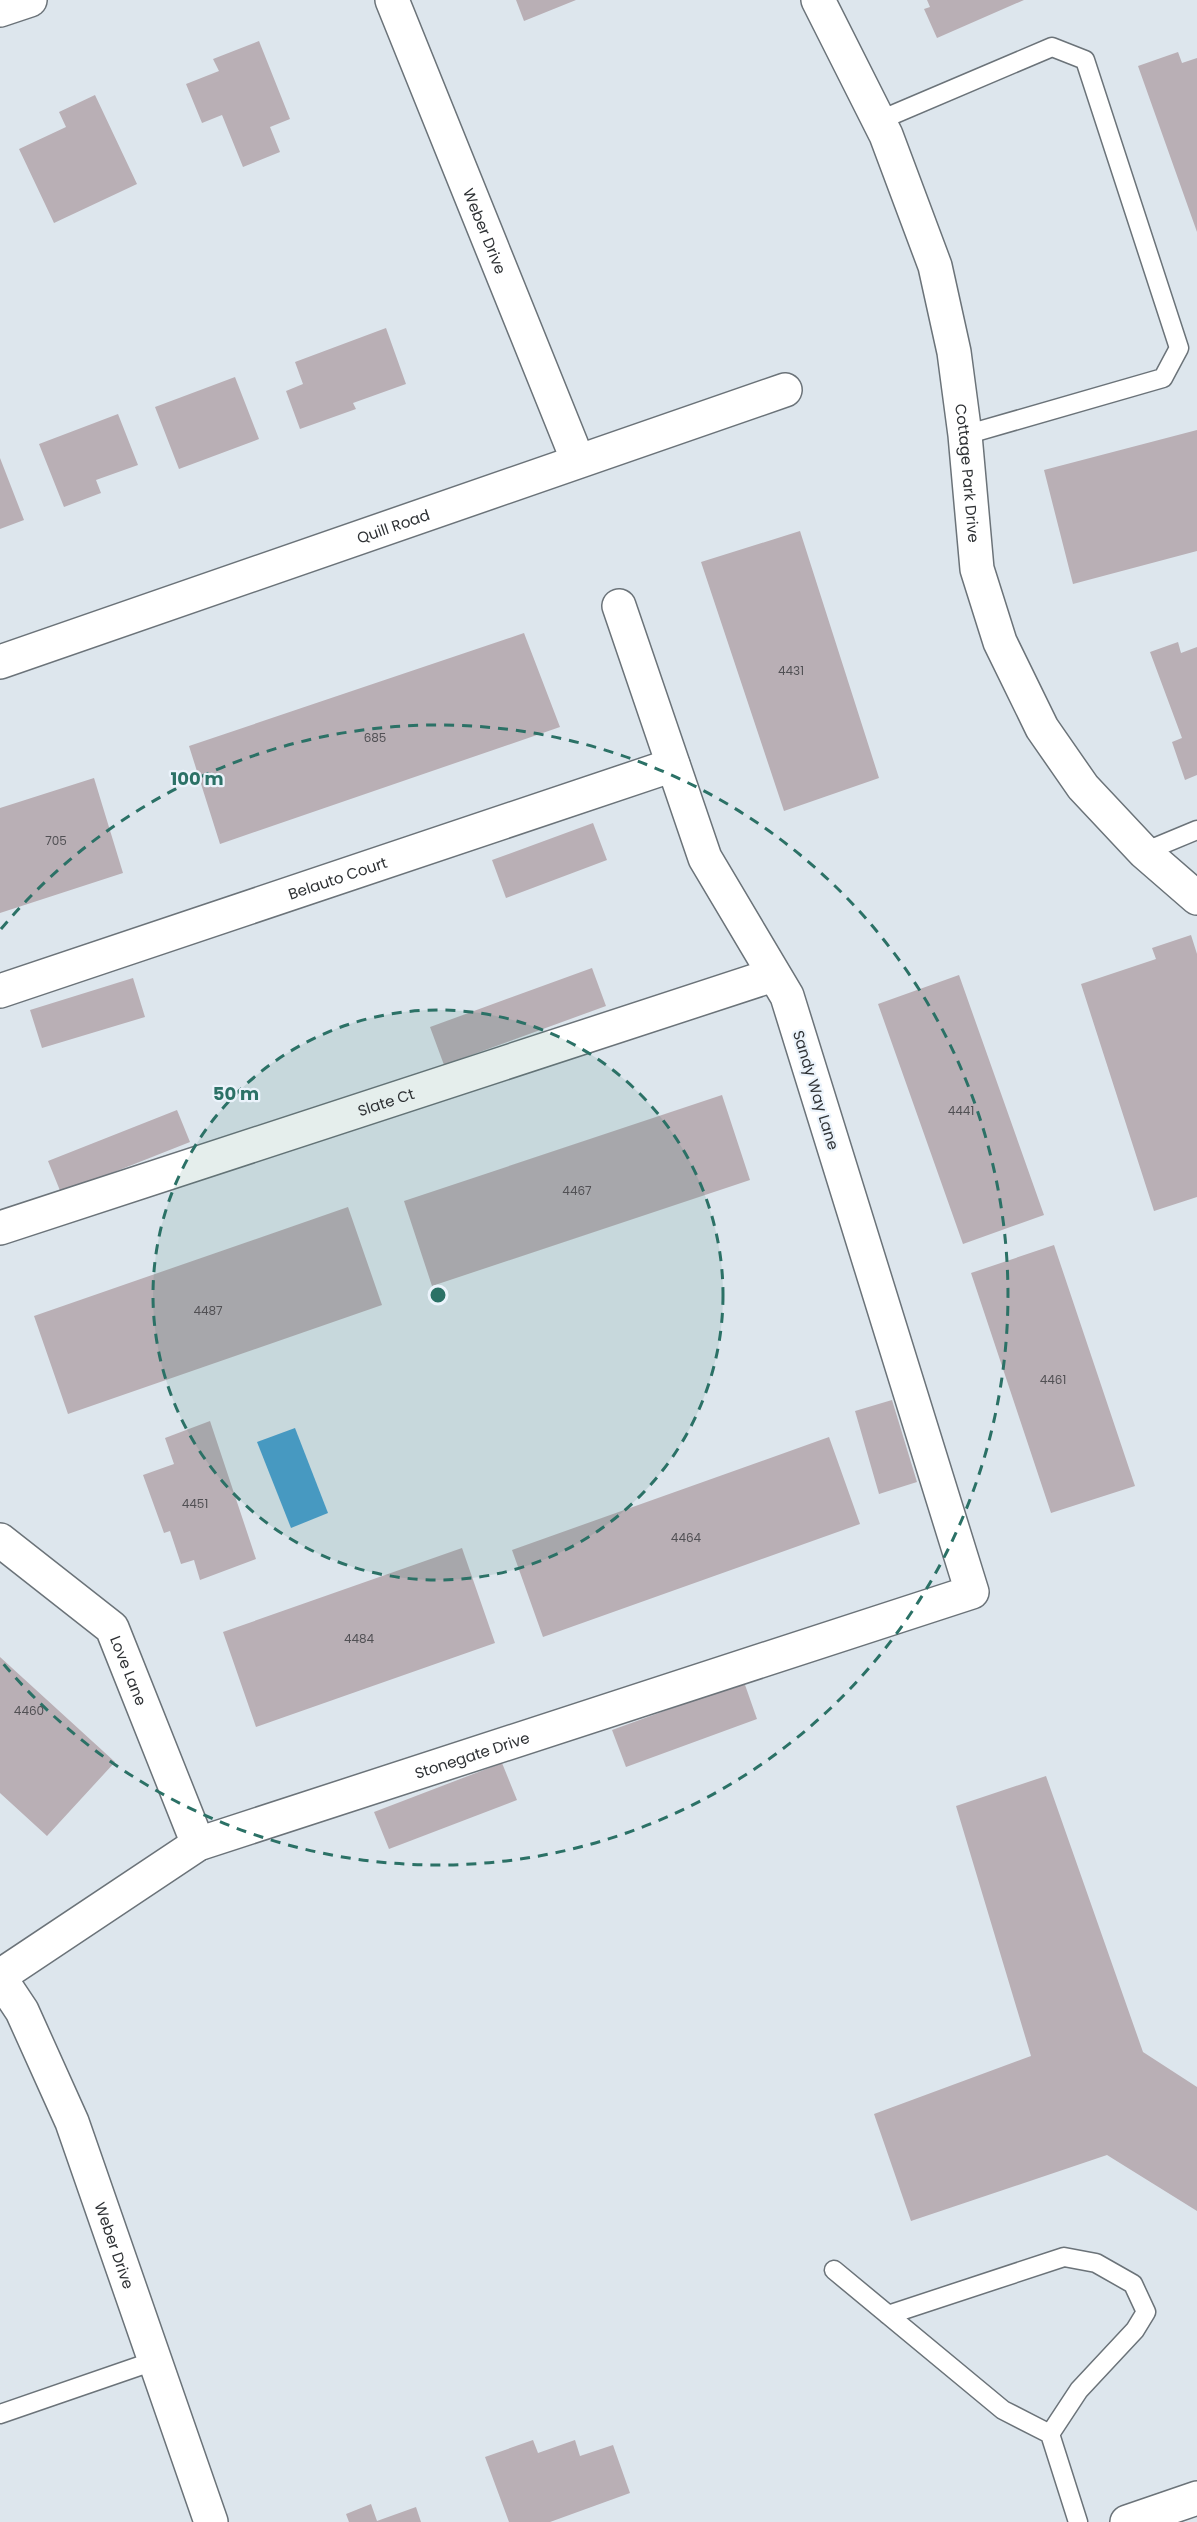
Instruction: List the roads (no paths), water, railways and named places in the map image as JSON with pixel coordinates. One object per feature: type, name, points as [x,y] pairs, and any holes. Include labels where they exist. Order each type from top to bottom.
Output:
[{"type":"street","points":[[0,10],[30,0]]},
{"type":"street","name":"Weber Drive","points":[[392,0],[578,461]]},
{"type":"street","name":"Cottage Park Drive","points":[[818,0],[886,135],[934,267],[954,352],[965,435],[977,569],[1000,642],[1042,728],[1083,787],[1144,852],[1197,898]]},
{"type":"street","name":"Quill Road","points":[[0,662],[785,390]]},
{"type":"street","name":"Sandy Way Lane","points":[[619,606],[705,858],[787,996],[972,1592]]},
{"type":"street","name":"Belauto Court","points":[[0,991],[673,765]]},
{"type":"street","name":"Slate Ct","points":[[0,1228],[773,975]]},
{"type":"street","name":"Love Lane","points":[[0,1540],[112,1628],[198,1844]]},
{"type":"street","name":"Stonegate Drive","points":[[0,1977],[198,1844],[972,1592]]},
{"type":"street","name":"Weber Drive","points":[[0,1977],[22,2011],[72,2122],[211,2522]]},
{"type":"street","points":[[1126,2522],[1197,2498]]},
{"type":"lane","points":[[878,121],[1052,47],[1085,60],[1179,348],[1163,378],[965,435]]},
{"type":"lane","points":[[1144,852],[1197,830]]},
{"type":"lane","points":[[888,2315],[1064,2257],[1096,2263],[1133,2284],[1146,2312],[1135,2330],[1079,2390],[1050,2434]]},
{"type":"lane","points":[[834,2270],[1003,2410],[1050,2434],[1078,2522]]},
{"type":"lane","points":[[0,2414],[154,2361]]},
{"type":"water","points":[[295,1428],[328,1513],[291,1528],[257,1442]]}]
